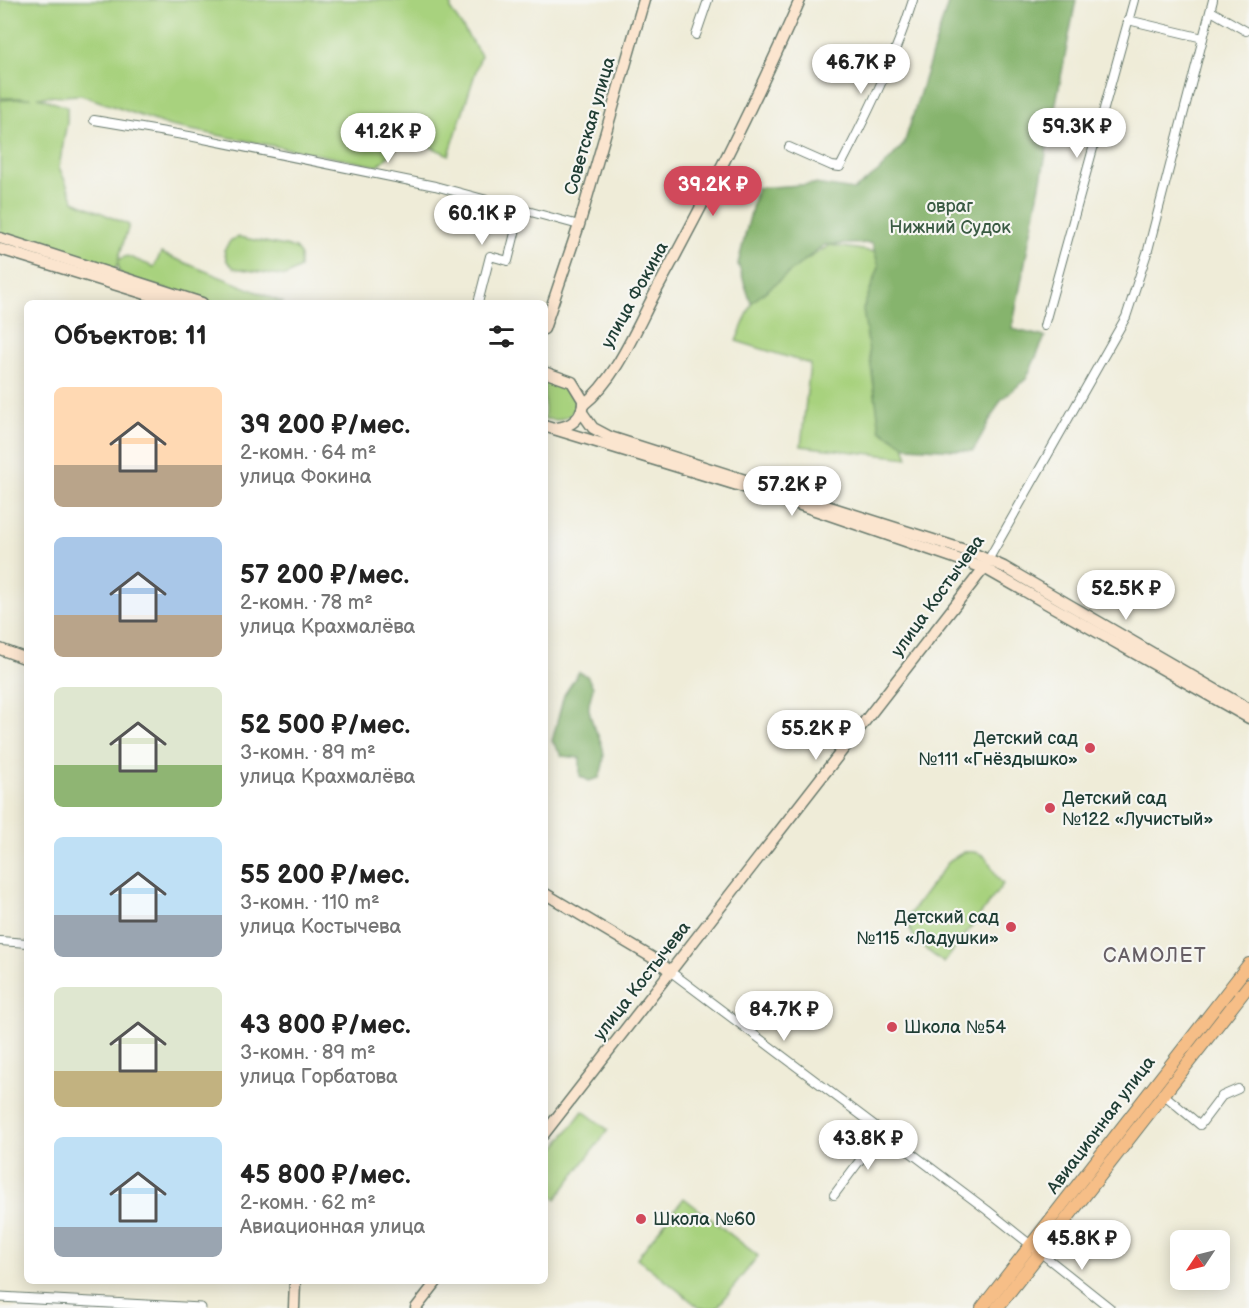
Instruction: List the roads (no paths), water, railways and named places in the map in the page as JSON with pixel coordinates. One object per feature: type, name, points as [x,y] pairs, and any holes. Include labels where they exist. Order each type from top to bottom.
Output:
[{"type":"main road","name":"Советская улица","points":[[548,317],[579,225],[644,0]]},
{"type":"main road","name":"улица Фокина","points":[[550,427],[572,423],[597,392],[621,355],[715,182],[800,0]]},
{"type":"main road","points":[[0,239],[192,300]]},
{"type":"main road","points":[[0,249],[166,300]]},
{"type":"main road","points":[[548,373],[572,382],[581,392],[582,408],[598,432],[924,536],[986,564],[1249,709]]},
{"type":"main road","points":[[550,427],[986,564],[1249,718]]},
{"type":"main road","name":"улица Костычева","points":[[548,1129],[986,564]]},
{"type":"main road","points":[[0,649],[24,657]]},
{"type":"main road","points":[[548,895],[658,961],[671,972]]},
{"type":"main road","name":"Авиационная улица","points":[[997,1308],[1035,1250],[1159,1090],[1249,964]]},
{"type":"main road","name":"Авиационная улица","points":[[1159,1090],[1249,985]]},
{"type":"main road","name":"Авиационная улица","points":[[982,1308],[1035,1250]]},
{"type":"main road","points":[[288,1308],[289,1284]]},
{"type":"main road","points":[[294,1308],[295,1284]]},
{"type":"main road","points":[[416,1308],[435,1284]]},
{"type":"street","points":[[696,34],[708,0]]},
{"type":"street","points":[[789,147],[832,166],[840,167],[863,122],[901,35],[913,0]]},
{"type":"street","points":[[1044,326],[1134,0]]},
{"type":"street","name":"улица Костычева","points":[[986,564],[1126,317],[1148,250],[1213,0]]},
{"type":"street","points":[[1211,11],[1246,31]]},
{"type":"street","points":[[1128,20],[1203,38]]},
{"type":"street","points":[[94,120],[435,186],[579,225]]},
{"type":"street","points":[[478,300],[490,256],[508,261],[521,210]]},
{"type":"street","points":[[0,941],[24,943]]},
{"type":"street","points":[[671,972],[1110,1308]]},
{"type":"street","points":[[1159,1090],[1200,1125],[1222,1096],[1238,1089]]},
{"type":"street","points":[[834,1195],[881,1132]]},
{"type":"street","points":[[0,1297],[201,1308]]},
{"type":"place","name":"Детский сад №111 «Гнёздышко»","points":[[1090,748]]},
{"type":"place","name":"Детский сад №122 «Лучистый»","points":[[1050,808]]},
{"type":"place","name":"Детский сад №115 «Ладушки»","points":[[1011,927]]},
{"type":"place","name":"Школа №54","points":[[892,1027]]},
{"type":"place","name":"Школа №60","points":[[641,1219]]},
{"type":"district","name":"САМОЛЕТ","points":[[1155,956]]},
{"type":"park label","name":"овраг Нижний Судок","points":[[950,216]]}]
